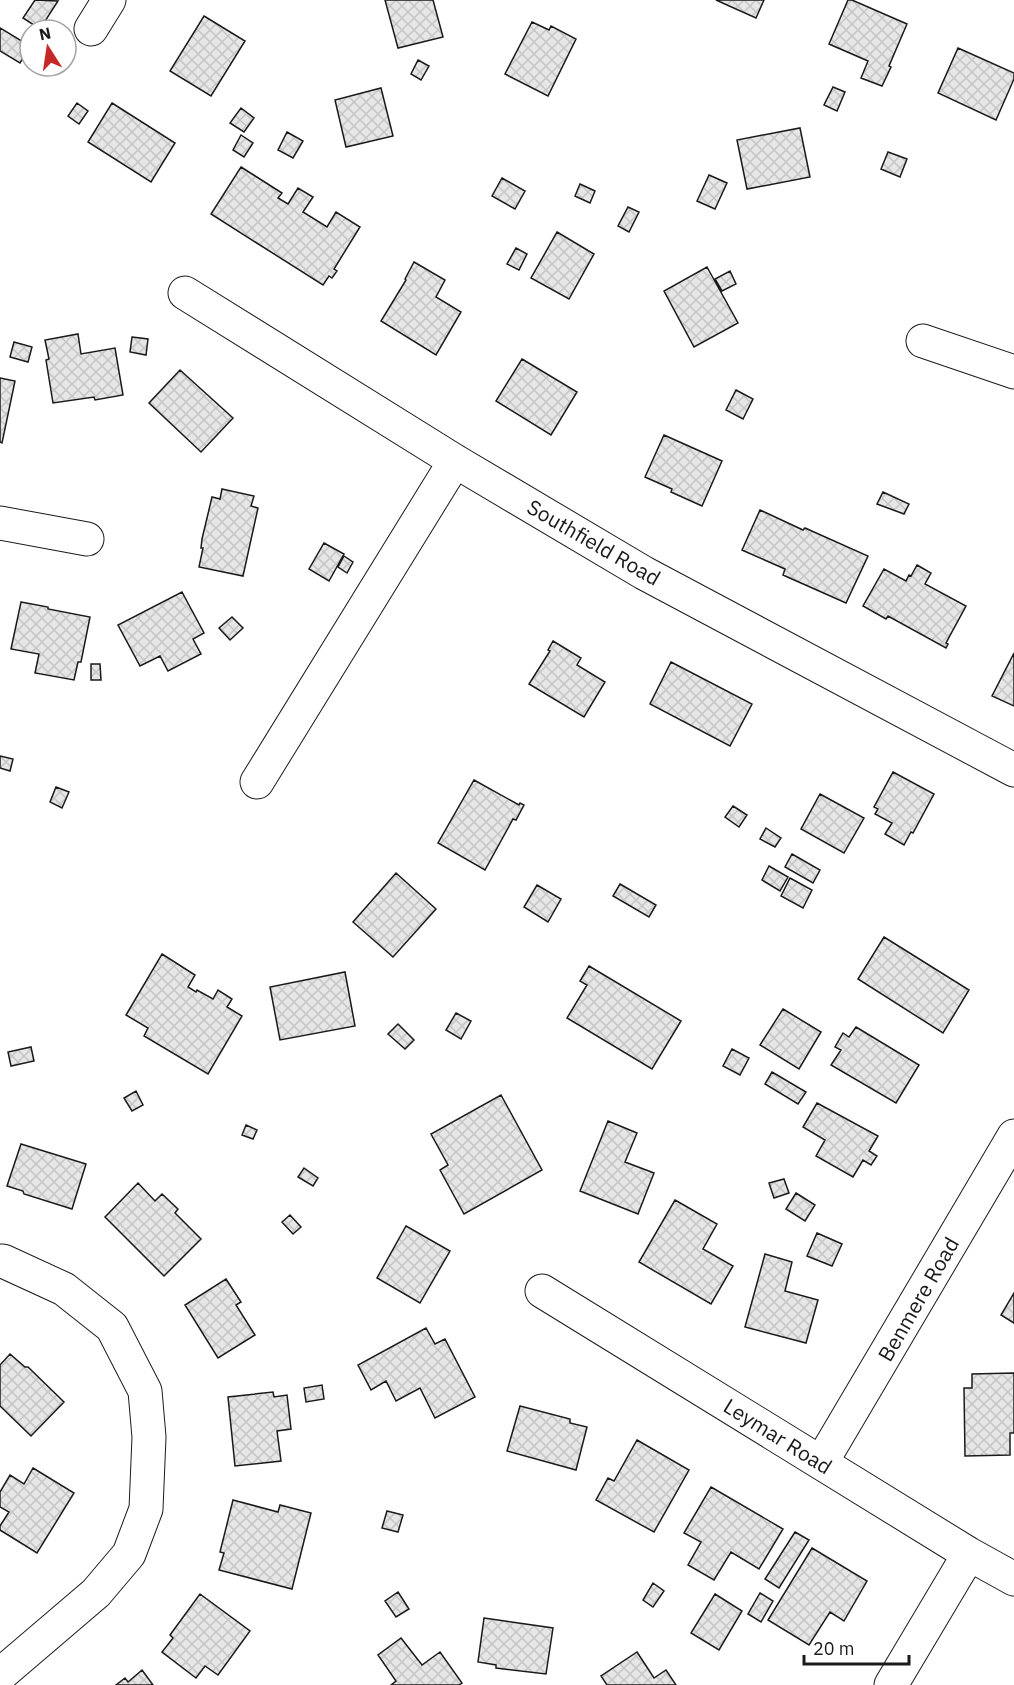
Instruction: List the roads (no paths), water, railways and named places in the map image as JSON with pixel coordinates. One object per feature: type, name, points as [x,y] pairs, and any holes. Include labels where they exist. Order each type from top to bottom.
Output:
[{"type":"street","points":[[91,29],[109,0]]},
{"type":"street","name":"Southfield Road","points":[[185,293],[455,461],[644,573],[1014,770]]},
{"type":"street","points":[[923,341],[1014,372]]},
{"type":"street","points":[[256,782],[455,461]]},
{"type":"street","points":[[0,523],[87,539]]},
{"type":"street","name":"Benmere Road","points":[[821,1463],[1014,1136]]},
{"type":"street","points":[[0,1261],[64,1289],[112,1327],[145,1391],[149,1437],[146,1509],[129,1554],[96,1593],[0,1675]]},
{"type":"street","name":"Leymar Road","points":[[542,1291],[969,1554],[1014,1579]]},
{"type":"street","points":[[891,1685],[928,1642],[969,1554]]}]
